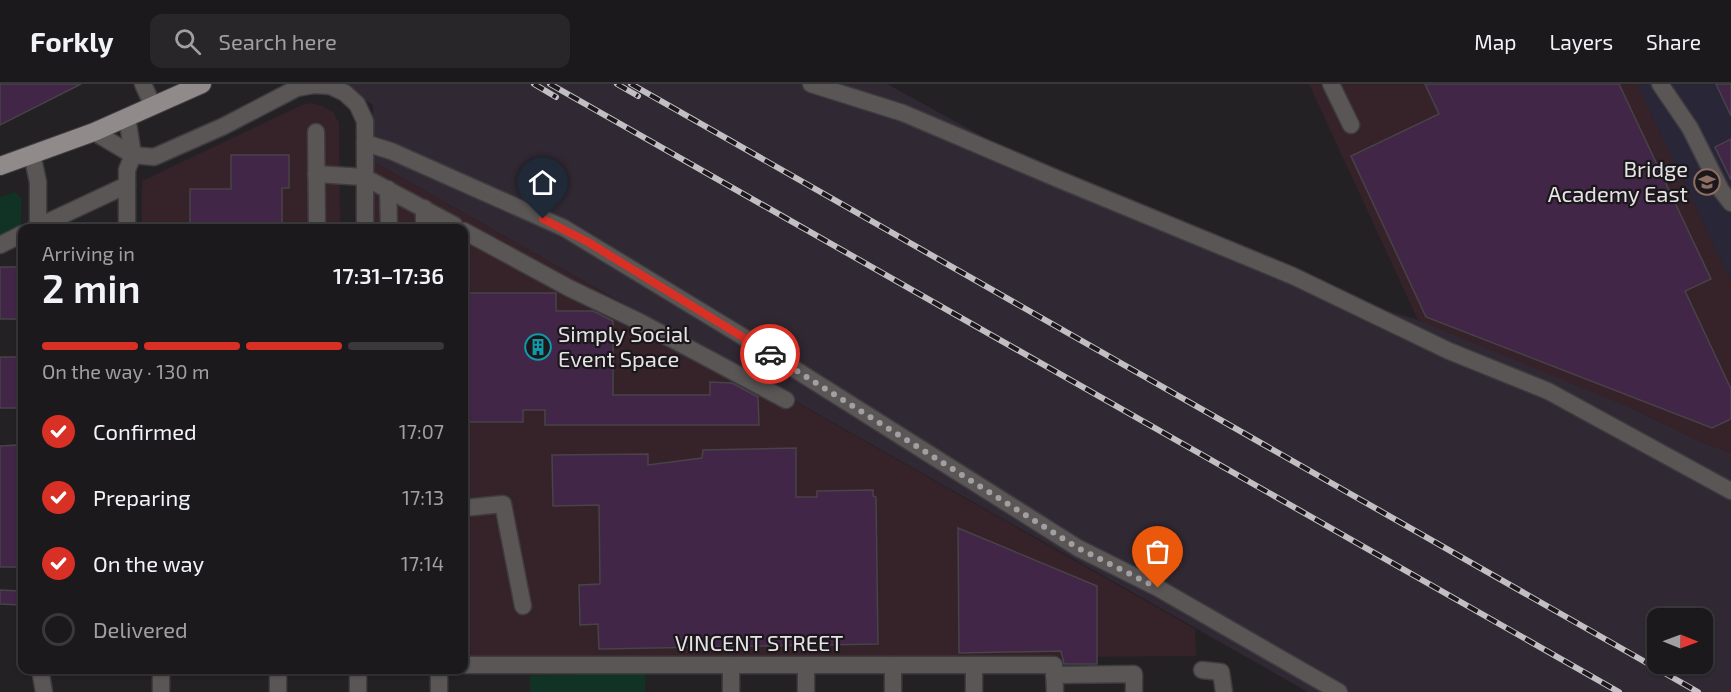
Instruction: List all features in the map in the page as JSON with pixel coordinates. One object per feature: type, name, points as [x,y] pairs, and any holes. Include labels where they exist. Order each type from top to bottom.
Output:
[{"type":"main road","points":[[0,166],[94,132],[202,84]]},
{"type":"street","points":[[143,84],[153,106]]},
{"type":"street","points":[[811,84],[903,113],[1293,276],[1449,351],[1548,392],[1731,491]]},
{"type":"street","points":[[1331,84],[1351,125]]},
{"type":"street","points":[[1660,84],[1690,128],[1721,190],[1731,203]]},
{"type":"street","points":[[94,132],[133,155],[154,157],[225,126],[297,88],[314,85],[330,86],[345,93],[357,104],[365,121],[365,224]]},
{"type":"street","points":[[127,117],[133,155],[127,170],[127,224]]},
{"type":"street","points":[[316,132],[317,224]]},
{"type":"street","points":[[365,143],[391,151],[564,228],[755,344],[1078,548],[1158,588],[1339,692]]},
{"type":"street","points":[[32,154],[38,182],[37,224]]},
{"type":"street","points":[[316,174],[364,177],[451,224]]},
{"type":"street","points":[[45,224],[127,185]]},
{"type":"street","points":[[388,189],[389,224]]},
{"type":"street","points":[[424,208],[424,224]]},
{"type":"street","points":[[468,234],[786,400]]},
{"type":"street","points":[[0,245],[18,236]]},
{"type":"street","points":[[468,508],[503,504],[523,606]]},
{"type":"street","name":"VINCENT STREET","points":[[468,665],[974,665],[1055,677],[1134,674],[1134,692]]},
{"type":"street","points":[[731,692],[732,665]]},
{"type":"street","points":[[806,665],[806,692]]},
{"type":"street","points":[[893,665],[893,692]]},
{"type":"street","points":[[974,665],[974,692]]},
{"type":"street","points":[[1202,670],[1221,672],[1224,692]]},
{"type":"street","points":[[41,674],[44,692]]},
{"type":"street","points":[[161,674],[161,692]]},
{"type":"street","points":[[278,674],[278,692]]},
{"type":"street","points":[[358,674],[358,692]]},
{"type":"street","points":[[439,674],[439,692]]},
{"type":"shaded area","points":[[340,84],[887,84],[989,140],[1371,306],[1418,320],[1563,374],[1699,441],[1731,453],[1731,692],[1308,692],[372,161],[373,105]]},
{"type":"shaded area","points":[[1309,84],[1637,84],[1731,281],[1731,453],[1699,441],[1636,410],[1418,320]]},
{"type":"shaded area","name":"Bridge Academy East","points":[[1637,84],[1731,84],[1731,281]]},
{"type":"shaded area","points":[[311,103],[322,106],[333,112],[339,123],[340,224],[142,224],[142,181],[302,105]]},
{"type":"shaded area","points":[[372,161],[1195,629],[1196,656],[468,661],[468,224],[373,224]]},
{"type":"green space","points":[[14,192],[21,198],[21,224],[18,224],[18,228],[0,236],[0,197]]},
{"type":"green space","points":[[645,672],[645,692],[530,692],[530,676]]},
{"type":"building","points":[[0,84],[81,84],[0,125]]},
{"type":"building","points":[[1425,84],[1619,84],[1711,279],[1685,291],[1731,389],[1731,419],[1712,428],[1426,317],[1351,156],[1439,114]]},
{"type":"building","points":[[1716,84],[1731,84],[1731,116]]},
{"type":"building","points":[[1731,139],[1731,180],[1715,147]]},
{"type":"building","points":[[231,155],[289,155],[289,188],[282,188],[282,224],[190,224],[190,189],[231,189]]},
{"type":"building","points":[[0,267],[18,267],[17,319],[0,319]]},
{"type":"building","name":"Simply Social Event Space","points":[[468,293],[556,293],[556,311],[593,311],[613,321],[613,395],[710,395],[710,382],[732,383],[758,397],[759,425],[545,425],[545,410],[523,410],[523,422],[468,422]]},
{"type":"building","points":[[0,357],[18,357],[17,408],[0,408]]},
{"type":"building","points":[[17,445],[18,567],[0,567],[0,446]]},
{"type":"building","points":[[796,448],[796,497],[817,497],[817,491],[873,490],[873,496],[876,497],[878,644],[599,649],[598,624],[580,625],[579,585],[600,584],[599,505],[553,506],[552,455],[648,454],[648,465],[702,458],[703,450]]},
{"type":"building","points":[[958,528],[1097,586],[1097,664],[1064,664],[1061,651],[959,653]]},
{"type":"building","points":[[0,590],[18,591],[18,605],[0,604]]},
{"type":"railway","points":[[534,84],[556,97]]},
{"type":"railway","points":[[550,84],[1619,692]]},
{"type":"railway","points":[[617,84],[638,96]]},
{"type":"railway","points":[[631,84],[1698,692]]},
{"type":"way so far","points":[[770,354],[1078,548],[1158,588]]},
{"type":"place","name":"Bridge Academy East","points":[[1707,182]]},
{"type":"place","name":"Simply Social Event Space","points":[[538,347]]},
{"type":"route","points":[[543,219],[588,242],[770,354]]}]
